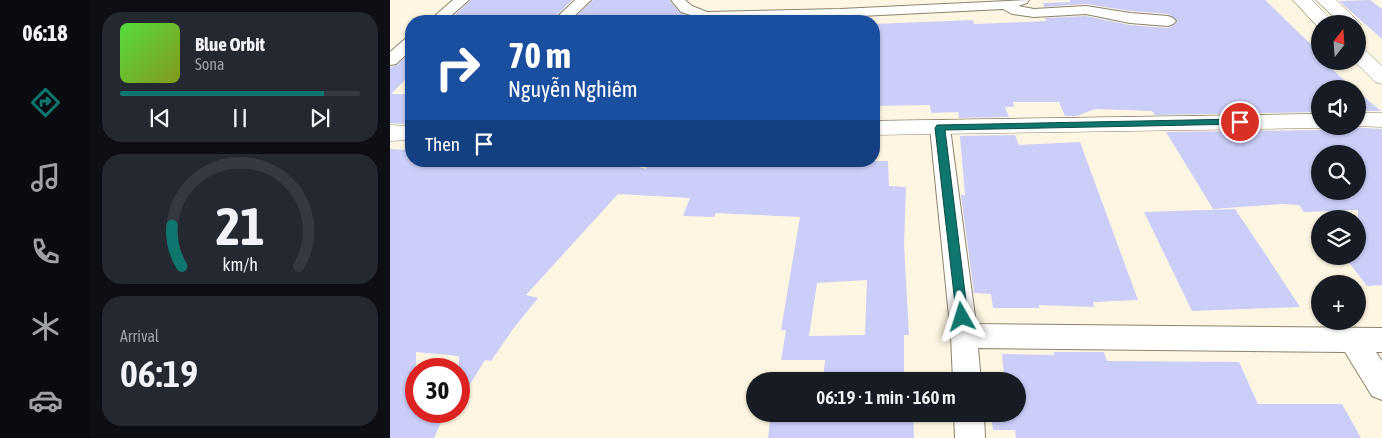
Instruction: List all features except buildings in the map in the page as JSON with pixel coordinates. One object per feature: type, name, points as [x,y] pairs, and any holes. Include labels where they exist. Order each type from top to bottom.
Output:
[{"type":"street","points":[[443,15],[462,0]]},
{"type":"street","points":[[567,15],[584,0]]},
{"type":"street","points":[[678,0],[690,12],[703,15]]},
{"type":"street","points":[[751,15],[840,13],[1005,4],[1022,0]]},
{"type":"street","points":[[1302,0],[1317,15]]},
{"type":"street","points":[[1326,0],[1343,15]]},
{"type":"street","points":[[1005,4],[1016,11],[1034,13],[1086,10],[1130,18],[1168,22]]},
{"type":"street","points":[[390,60],[405,47]]},
{"type":"street","points":[[1366,62],[1382,78]]},
{"type":"street","points":[[1366,120],[1382,120]]},
{"type":"street","points":[[880,128],[1311,121]]},
{"type":"street","points":[[940,128],[964,336],[966,372]]},
{"type":"street","points":[[390,133],[405,133]]},
{"type":"street","points":[[964,336],[1382,340]]},
{"type":"street","points":[[1352,339],[1382,386]]},
{"type":"street","points":[[969,422],[970,438]]},
{"type":"route","points":[[962,317],[940,128],[1240,122]]}]
